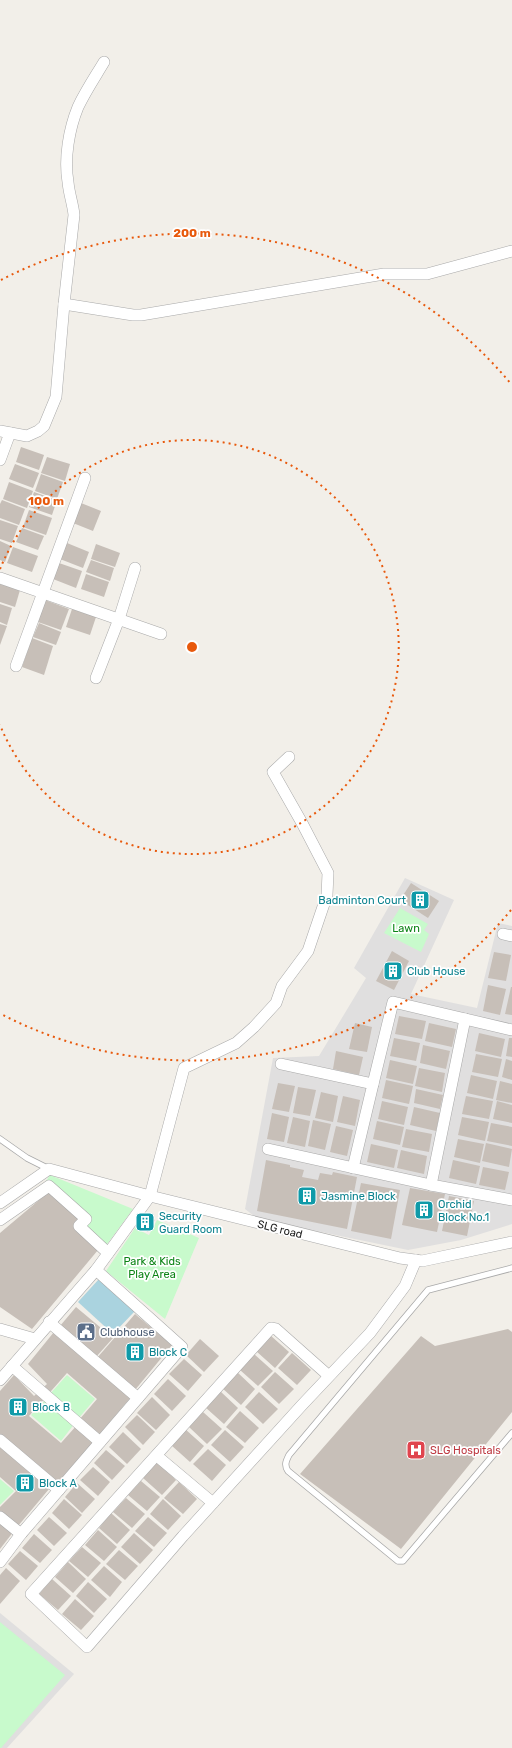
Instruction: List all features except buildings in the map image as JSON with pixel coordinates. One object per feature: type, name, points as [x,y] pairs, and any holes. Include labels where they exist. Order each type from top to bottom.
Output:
[{"type":"street","points":[[0,460],[5,432],[27,436],[38,431],[44,426],[56,397],[74,215],[73,203],[68,183],[67,157],[70,137],[78,107],[104,62]]},
{"type":"street","points":[[64,304],[141,315],[384,274],[427,274],[512,251]]},
{"type":"street","points":[[16,666],[85,478]]},
{"type":"street","points":[[96,678],[120,619],[136,568]]},
{"type":"street","points":[[0,578],[161,634]]},
{"type":"street","points":[[0,1380],[49,1322],[96,1270],[150,1196],[184,1068],[236,1043],[254,1027],[276,1003],[282,986],[308,951],[327,895],[328,873],[302,822],[273,772],[290,757]]},
{"type":"street","points":[[353,1168],[393,1002],[512,1030]]},
{"type":"street","points":[[431,1184],[465,1019]]},
{"type":"street","points":[[281,1064],[373,1084]]},
{"type":"street","points":[[268,1149],[353,1168],[512,1200]]},
{"type":"street","points":[[0,1203],[49,1169]]},
{"type":"street","name":"SLG road","points":[[49,1169],[150,1196],[400,1258],[422,1260],[512,1242]]},
{"type":"street","points":[[0,1220],[49,1186],[86,1219],[79,1226],[80,1228],[108,1253]]},
{"type":"street","points":[[329,1376],[276,1328],[271,1328],[158,1456],[31,1594],[87,1647],[213,1503],[370,1333],[405,1286],[416,1260]]},
{"type":"street","points":[[0,1562],[21,1534],[182,1347],[96,1270]]},
{"type":"street","points":[[49,1322],[138,1398]]},
{"type":"street","points":[[0,1329],[35,1339]]},
{"type":"street","points":[[12,1366],[100,1442]]},
{"type":"street","points":[[0,1440],[59,1490]]},
{"type":"street","points":[[158,1456],[213,1503]]},
{"type":"street","points":[[0,1517],[21,1534]]},
{"type":"lane","points":[[0,1139],[26,1158],[49,1169]]},
{"type":"lane","points":[[512,1268],[428,1290],[289,1455],[286,1460],[285,1467],[398,1561],[403,1561],[512,1433]]},
{"type":"shaded area","points":[[405,878],[454,900],[411,994],[477,1008],[498,923],[512,926],[512,1224],[461,1240],[408,1250],[258,1219],[245,1209],[273,1058],[319,1056],[366,978],[354,968]]},
{"type":"shaded area","points":[[0,1613],[74,1674],[7,1748],[0,1748]]},
{"type":"green space","name":"Lawn","points":[[400,908],[428,924],[424,930],[429,934],[421,952],[384,933]]},
{"type":"green space","points":[[50,1175],[133,1209],[105,1247],[83,1226],[90,1219],[46,1181]]},
{"type":"green space","name":"Park & Kids Play Area","points":[[157,1220],[199,1238],[165,1319],[106,1271],[135,1228],[149,1235]]},
{"type":"green space","points":[[67,1375],[95,1399],[78,1419],[49,1395]]},
{"type":"green space","points":[[47,1398],[75,1423],[61,1441],[31,1415]]},
{"type":"green space","points":[[0,1479],[14,1491],[0,1505]]},
{"type":"green space","points":[[0,1622],[65,1675],[1,1748],[0,1748]]},
{"type":"water","points":[[99,1279],[135,1311],[113,1334],[78,1302]]},
{"type":"place","name":"Badminton Court","points":[[420,900]]},
{"type":"place","name":"Club House","points":[[393,971]]},
{"type":"place","name":"Jasmine Block","points":[[307,1196]]},
{"type":"place","name":"Orchid Block No.1","points":[[424,1210]]},
{"type":"place","name":"Security Guard Room","points":[[145,1222]]},
{"type":"place","name":"Clubhouse","points":[[86,1332]]},
{"type":"place","name":"Block C","points":[[135,1352]]},
{"type":"place","name":"Block B","points":[[18,1407]]},
{"type":"place","name":"SLG Hospitals","points":[[416,1450]]},
{"type":"place","name":"Block A","points":[[25,1483]]}]
